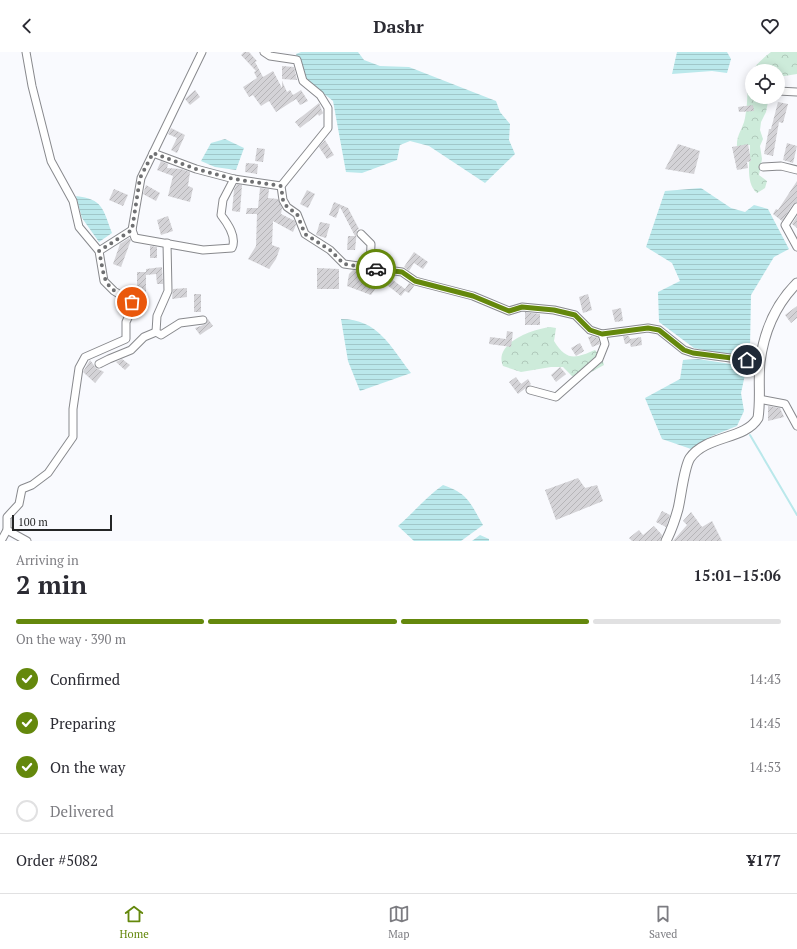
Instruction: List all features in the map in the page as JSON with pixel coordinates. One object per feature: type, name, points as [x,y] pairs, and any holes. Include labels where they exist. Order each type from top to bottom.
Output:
[{"type":"street","points":[[1,541],[7,530],[7,518],[19,504],[22,488],[32,485],[48,473],[73,437],[73,409],[79,368],[85,357],[126,339],[126,322],[133,307],[132,302],[114,291],[104,281],[99,251],[79,228],[73,201],[51,161],[32,86],[26,52]]},
{"type":"street","points":[[202,52],[140,178],[132,230],[135,238],[203,250],[232,248],[234,245],[231,228],[221,215],[223,200],[234,179]]},
{"type":"street","points":[[264,52],[270,56],[297,60],[303,81],[320,95],[328,108],[328,128],[281,186],[283,200],[287,207],[297,214],[305,234],[330,250],[344,264],[402,272],[415,281],[473,296],[509,311],[522,307],[554,310],[575,315],[590,330],[602,334],[648,328],[659,330],[684,350],[693,353],[760,362]]},
{"type":"street","points":[[785,91],[797,92]]},
{"type":"street","points":[[153,153],[196,169],[234,179],[281,186]]},
{"type":"street","points":[[763,167],[781,166],[797,170]]},
{"type":"street","points":[[797,207],[786,225],[797,247]]},
{"type":"street","points":[[99,251],[132,230]]},
{"type":"street","points":[[361,234],[371,244],[370,268]]},
{"type":"street","points":[[156,332],[157,316],[168,291],[167,243]]},
{"type":"street","points":[[666,541],[678,510],[689,459],[698,449],[716,440],[744,430],[754,424],[758,418],[760,362],[769,321],[778,305],[797,282]]},
{"type":"street","points":[[156,332],[161,335],[180,323],[203,320]]},
{"type":"street","points":[[99,364],[131,350],[144,337],[156,332]]},
{"type":"street","points":[[530,390],[556,397],[599,359],[604,344],[602,334]]},
{"type":"street","points":[[759,399],[776,401],[785,404],[797,426]]},
{"type":"street","points":[[7,530],[28,541]]},
{"type":"green space","points":[[771,52],[797,52],[797,74],[785,76],[785,64],[758,64]]},
{"type":"green space","points":[[747,104],[768,104],[766,112],[761,122],[760,130],[763,139],[760,146],[762,159],[759,175],[767,181],[765,188],[757,193],[753,189],[750,178],[750,145],[737,147]]},
{"type":"green space","points":[[550,327],[556,328],[554,341],[563,352],[568,355],[577,356],[595,350],[602,358],[604,365],[582,377],[572,376],[563,367],[551,367],[521,372],[503,366],[501,358],[504,350],[509,344],[525,334]]},
{"type":"water","points":[[301,52],[358,52],[364,60],[380,66],[409,67],[496,101],[500,112],[510,124],[509,140],[515,154],[485,183],[429,146],[410,141],[400,145],[397,160],[362,173],[346,172],[333,101],[307,80],[296,54]]},
{"type":"water","points":[[677,52],[727,52],[731,59],[727,73],[712,71],[672,74]]},
{"type":"water","points":[[225,139],[244,148],[236,170],[215,167],[201,161],[211,143]]},
{"type":"water","points":[[701,188],[731,208],[745,212],[754,205],[768,209],[789,249],[774,257],[751,295],[750,348],[740,357],[694,348],[659,322],[658,292],[680,281],[672,263],[646,247],[665,191]]},
{"type":"water","points":[[76,196],[85,197],[92,200],[101,207],[112,233],[99,242],[82,218]]},
{"type":"water","points":[[341,319],[354,320],[374,329],[389,344],[411,373],[360,391],[348,361]]},
{"type":"water","points":[[698,359],[744,366],[746,370],[741,393],[744,411],[737,426],[712,436],[691,449],[662,439],[645,398],[680,379],[683,360]]},
{"type":"water","points":[[443,485],[452,488],[468,500],[483,525],[461,541],[414,541],[398,526]]},
{"type":"water","points":[[480,535],[489,539],[489,541],[472,541]]},
{"type":"building","points":[[244,52],[249,52],[257,61],[255,62],[263,77],[273,71],[282,88],[282,81],[287,92],[290,90],[293,95],[301,90],[308,101],[300,105],[296,99],[276,112],[269,101],[261,106],[253,95],[249,97],[243,87],[257,78],[254,72],[256,71],[241,55]]},
{"type":"building","points":[[282,66],[294,67],[297,80],[282,79]]},
{"type":"building","points":[[195,90],[200,97],[190,105],[185,99]]},
{"type":"building","points":[[319,103],[323,113],[319,116],[318,114],[300,128],[295,122]]},
{"type":"building","points":[[777,104],[788,104],[783,123],[779,122],[773,156],[764,154],[769,129],[771,129]]},
{"type":"building","points":[[753,105],[754,111],[739,112],[738,107]]},
{"type":"building","points":[[171,128],[185,135],[177,153],[171,150],[177,138],[168,134]]},
{"type":"building","points":[[325,140],[334,155],[327,159],[319,147]]},
{"type":"building","points":[[787,143],[797,146],[793,163],[783,160]]},
{"type":"building","points":[[678,144],[700,151],[694,174],[665,169]]},
{"type":"building","points":[[748,144],[751,161],[747,162],[748,168],[737,170],[732,147]]},
{"type":"building","points":[[257,148],[265,149],[263,162],[255,161]]},
{"type":"building","points":[[161,161],[168,164],[167,168],[181,169],[190,172],[188,186],[193,188],[190,202],[168,196],[173,176],[157,170]]},
{"type":"building","points":[[246,163],[258,164],[257,174],[245,172]]},
{"type":"building","points":[[797,181],[797,202],[793,204],[782,221],[773,214],[776,209],[778,210]]},
{"type":"building","points":[[237,184],[242,185],[240,212],[232,211],[234,190]]},
{"type":"building","points":[[146,185],[160,193],[156,201],[143,194]]},
{"type":"building","points":[[260,188],[269,189],[268,198],[278,199],[282,208],[281,214],[295,221],[296,225],[293,232],[273,221],[272,245],[280,248],[276,259],[269,269],[248,259],[256,246],[257,214],[246,214],[247,208],[258,208]]},
{"type":"building","points":[[114,189],[128,195],[123,206],[109,200]]},
{"type":"building","points":[[307,190],[315,194],[308,208],[300,204]]},
{"type":"building","points":[[334,202],[348,208],[359,229],[357,230],[355,250],[347,250],[348,236],[355,236],[340,207],[336,218],[329,215]]},
{"type":"building","points":[[168,216],[173,231],[161,235],[157,220]]},
{"type":"building","points":[[797,216],[797,228],[792,224]]},
{"type":"building","points":[[320,222],[330,224],[326,238],[316,235]]},
{"type":"building","points":[[129,238],[131,240],[121,267],[113,264],[120,244]]},
{"type":"building","points":[[150,246],[157,247],[157,258],[150,258]]},
{"type":"building","points":[[414,252],[428,262],[423,269],[414,263],[409,271],[404,267]]},
{"type":"building","points":[[162,267],[163,284],[157,284],[156,274],[146,275],[146,269]]},
{"type":"building","points":[[317,268],[339,269],[339,289],[317,289]]},
{"type":"building","points":[[353,270],[362,272],[379,283],[371,295],[347,286],[349,274]]},
{"type":"building","points":[[137,272],[146,272],[146,292],[137,291]]},
{"type":"building","points":[[386,275],[405,289],[409,283],[414,286],[409,293],[405,291],[401,296],[382,281]]},
{"type":"building","points":[[187,288],[187,297],[172,299],[173,289]]},
{"type":"building","points":[[194,294],[201,294],[201,312],[194,312]]},
{"type":"building","points":[[588,294],[592,310],[583,313],[579,297]]},
{"type":"building","points":[[797,306],[797,318],[791,323],[785,315]]},
{"type":"building","points":[[621,308],[623,321],[615,322],[612,310]]},
{"type":"building","points":[[525,312],[540,314],[540,325],[525,325]]},
{"type":"building","points":[[208,319],[213,326],[200,335],[195,328],[206,324]]},
{"type":"building","points":[[507,331],[513,332],[511,347],[489,344],[490,337],[506,339]]},
{"type":"building","points":[[592,336],[598,338],[600,344],[592,347],[588,337]]},
{"type":"building","points":[[623,336],[629,336],[630,339],[641,337],[642,345],[631,347],[630,343],[625,344]]},
{"type":"building","points":[[580,343],[584,351],[576,356],[571,348]]},
{"type":"building","points":[[122,359],[130,365],[125,370],[116,362]]},
{"type":"building","points":[[90,360],[96,368],[104,372],[95,383],[83,372]]},
{"type":"building","points":[[560,367],[566,374],[556,382],[551,375]]},
{"type":"building","points":[[516,377],[521,384],[528,379],[531,384],[518,394],[509,382]]},
{"type":"building","points":[[768,406],[780,408],[784,417],[768,421]]},
{"type":"building","points":[[578,478],[585,488],[597,485],[603,501],[556,520],[545,490]]},
{"type":"building","points":[[662,511],[670,515],[666,527],[656,522]]},
{"type":"building","points":[[691,512],[702,527],[712,521],[722,541],[673,541],[687,525],[683,521]]},
{"type":"building","points":[[654,526],[662,535],[660,541],[632,541],[629,538],[639,530],[643,535]]},
{"type":"waterway","points":[[750,435],[797,515]]},
{"type":"way so far","points":[[132,302],[114,291],[104,281],[99,251],[132,230],[140,178],[153,153],[196,169],[234,179],[281,186],[283,200],[287,207],[297,214],[305,234],[330,250],[344,264],[376,269]]},
{"type":"route","points":[[376,269],[402,272],[415,281],[473,296],[509,311],[522,307],[554,310],[575,315],[590,330],[602,334],[648,328],[659,330],[668,335],[684,350],[693,353],[747,360]]}]
